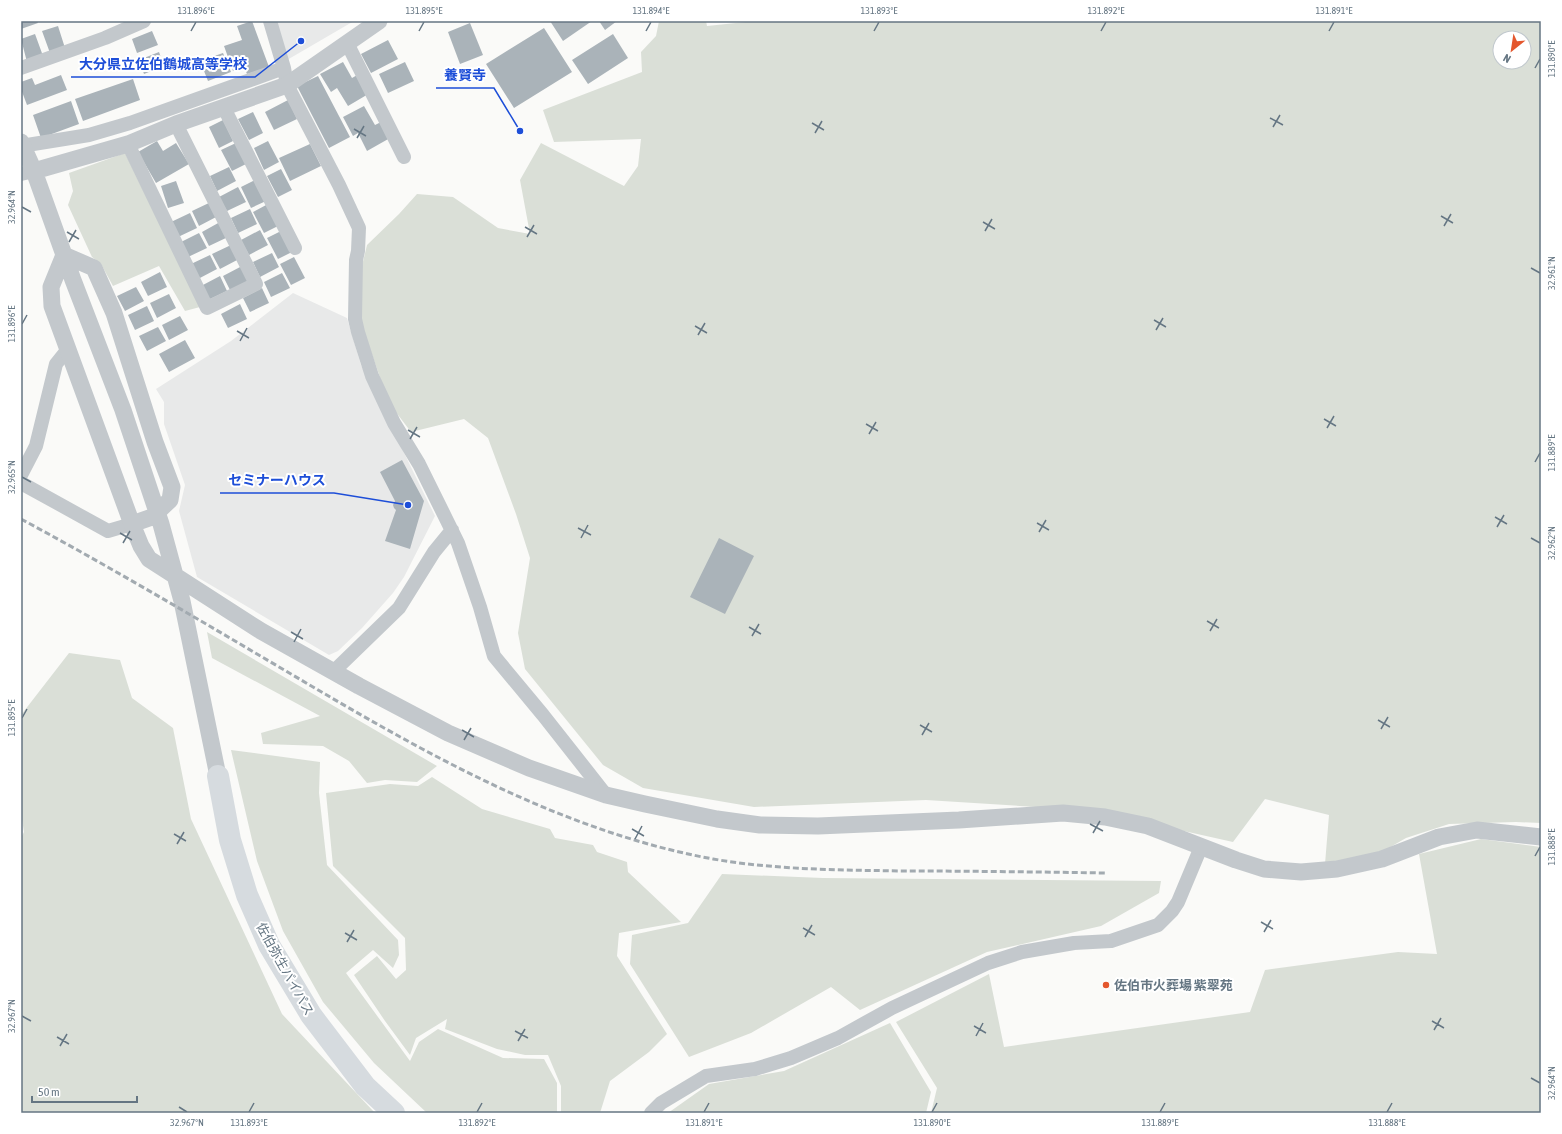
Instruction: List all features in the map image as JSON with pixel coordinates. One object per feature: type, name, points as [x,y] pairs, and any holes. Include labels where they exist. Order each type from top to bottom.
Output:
[{"type":"highway","name":"佐伯弥生バイパス","points":[[218,776],[230,840],[245,888],[269,945],[311,1015],[365,1086],[394,1113]]},
{"type":"street","points":[[21,68],[105,38],[144,21]]},
{"type":"street","points":[[270,21],[284,68],[287,85],[339,185],[359,228],[356,260],[355,319],[372,376],[394,423],[419,464],[458,543],[494,656],[585,760],[606,795]]},
{"type":"street","points":[[27,173],[128,144],[176,124],[287,85],[379,21]]},
{"type":"street","points":[[347,43],[404,157]]},
{"type":"street","points":[[218,776],[182,601],[161,524],[123,410],[64,255],[27,173],[22,144],[89,135],[130,123],[284,68]]},
{"type":"street","points":[[224,108],[295,248]]},
{"type":"street","points":[[128,144],[207,308],[256,284],[176,124]]},
{"type":"street","points":[[64,255],[51,287],[52,306],[132,524],[141,546],[150,559],[261,631],[333,672],[448,733],[529,768],[606,795],[717,819],[760,824],[818,826],[959,820],[1063,813],[1105,817],[1148,826],[1236,860],[1264,869],[1301,872],[1337,869],[1382,859],[1439,837],[1477,830],[1541,837]]},
{"type":"street","points":[[21,483],[108,530],[152,517],[170,500],[172,487],[155,442],[114,313],[94,268],[64,255]]},
{"type":"street","points":[[21,476],[36,446],[56,364],[68,349]]},
{"type":"street","points":[[333,672],[399,608],[434,552],[452,530]]},
{"type":"street","points":[[651,1113],[662,1103],[706,1076],[755,1069],[791,1058],[838,1038],[892,1008],[988,963],[1022,952],[1074,943],[1111,941],[1158,924],[1172,911],[1178,902],[1201,847]]},
{"type":"shaded area","points":[[276,21],[354,21],[287,60]]},
{"type":"shaded area","points":[[659,21],[706,21],[707,26],[755,21],[1541,21],[1541,823],[1516,822],[1449,824],[1406,838],[1380,853],[1325,864],[1329,815],[1265,799],[1233,842],[1148,823],[1052,808],[926,800],[754,807],[643,788],[603,765],[525,669],[518,633],[530,558],[516,514],[488,438],[464,419],[411,432],[389,403],[362,326],[360,274],[367,245],[417,194],[453,197],[498,228],[530,234],[520,180],[541,143],[624,186],[638,166],[641,139],[554,142],[543,110],[642,72],[641,52],[656,36]]},
{"type":"shaded area","points":[[125,153],[200,307],[185,311],[159,266],[113,286],[101,264],[92,257],[68,205],[73,191],[69,173]]},
{"type":"shaded area","points":[[293,293],[347,318],[361,365],[435,516],[404,577],[393,593],[362,628],[338,651],[329,655],[197,577],[179,511],[185,485],[164,424],[164,402],[156,389],[231,341]]},
{"type":"shaded area","points":[[207,632],[437,766],[417,782],[385,780],[367,783],[349,761],[323,746],[263,744],[261,733],[320,716],[212,658]]},
{"type":"shaded area","points":[[69,653],[120,660],[132,698],[173,728],[191,819],[282,1014],[375,1113],[21,1113],[21,838],[24,832],[21,813],[21,715]]},
{"type":"shaded area","points":[[231,750],[320,762],[319,793],[327,865],[398,940],[399,955],[393,968],[373,950],[346,973],[410,1061],[419,1042],[438,1029],[503,1058],[544,1059],[557,1083],[557,1113],[427,1113],[374,1063],[323,1002],[283,931],[257,861]]},
{"type":"shaded area","points":[[432,777],[482,809],[550,829],[555,838],[593,845],[597,852],[627,862],[628,872],[681,922],[619,933],[617,956],[667,1034],[649,1052],[610,1081],[600,1113],[561,1113],[561,1086],[548,1055],[525,1055],[497,1049],[445,1029],[447,1019],[416,1038],[410,1055],[354,975],[377,956],[396,979],[406,970],[405,938],[333,866],[326,793],[390,784],[418,786]]},
{"type":"shaded area","points":[[1481,839],[1541,847],[1541,1113],[931,1113],[937,1088],[896,1022],[989,974],[1004,1047],[1250,1012],[1265,970],[1398,952],[1437,954],[1419,854]]},
{"type":"shaded area","points":[[722,874],[823,878],[1161,881],[1159,893],[1101,926],[987,952],[860,1010],[831,987],[751,1033],[689,1057],[630,964],[632,935],[688,923]]},
{"type":"shaded area","points":[[890,1023],[931,1092],[926,1113],[668,1113],[709,1084],[784,1071]]},
{"type":"building","points":[[21,21],[37,21],[38,23],[21,29]]},
{"type":"building","points":[[252,21],[269,67],[247,74],[244,67],[233,71],[224,46],[242,40],[237,26]]},
{"type":"building","points":[[550,21],[592,21],[563,41]]},
{"type":"building","points":[[599,21],[617,21],[605,30]]},
{"type":"building","points":[[470,23],[483,55],[460,64],[448,32]]},
{"type":"building","points":[[58,26],[65,48],[50,53],[42,31]]},
{"type":"building","points":[[544,28],[572,72],[514,108],[486,64]]},
{"type":"building","points":[[152,31],[158,45],[137,53],[132,39]]},
{"type":"building","points":[[35,34],[43,56],[27,62],[21,39]]},
{"type":"building","points":[[613,34],[628,58],[588,84],[572,60]]},
{"type":"building","points":[[388,40],[398,59],[371,73],[361,54]]},
{"type":"building","points":[[159,52],[164,66],[144,74],[139,60]]},
{"type":"building","points":[[223,53],[231,72],[208,81],[200,61]]},
{"type":"building","points":[[343,62],[352,78],[359,74],[370,93],[348,106],[337,88],[331,92],[320,74]]},
{"type":"building","points":[[405,62],[414,81],[388,93],[379,74]]},
{"type":"building","points":[[61,75],[67,90],[27,105],[21,89],[21,82],[32,78],[35,85]]},
{"type":"building","points":[[318,76],[350,137],[329,148],[297,86]]},
{"type":"building","points":[[133,79],[140,100],[83,121],[75,99]]},
{"type":"building","points":[[288,100],[297,119],[274,130],[265,112]]},
{"type":"building","points":[[71,101],[79,124],[41,138],[33,115]]},
{"type":"building","points":[[364,106],[375,125],[381,122],[390,138],[367,151],[358,133],[353,136],[343,117]]},
{"type":"building","points":[[253,112],[263,133],[249,140],[238,119]]},
{"type":"building","points":[[223,120],[233,141],[219,148],[209,127]]},
{"type":"building","points":[[157,141],[163,151],[176,143],[189,164],[156,183],[138,152]]},
{"type":"building","points":[[268,141],[279,162],[264,170],[254,148]]},
{"type":"building","points":[[236,143],[246,164],[232,171],[221,150]]},
{"type":"building","points":[[310,144],[321,166],[290,181],[279,158]]},
{"type":"building","points":[[229,167],[236,181],[217,191],[210,176]]},
{"type":"building","points":[[281,169],[292,190],[278,197],[267,176]]},
{"type":"building","points":[[255,180],[266,201],[251,208],[241,187]]},
{"type":"building","points":[[176,181],[184,203],[168,208],[161,186]]},
{"type":"building","points":[[238,187],[246,202],[227,211],[219,197]]},
{"type":"building","points":[[211,202],[218,216],[199,226],[192,211]]},
{"type":"building","points":[[268,204],[278,226],[264,233],[253,212]]},
{"type":"building","points":[[250,209],[257,224],[238,233],[231,218]]},
{"type":"building","points":[[190,213],[197,228],[178,237],[171,222]]},
{"type":"building","points":[[220,222],[228,237],[209,246],[202,232]]},
{"type":"building","points":[[260,230],[268,245],[249,255],[241,240]]},
{"type":"building","points":[[281,231],[292,252],[278,259],[267,238]]},
{"type":"building","points":[[199,233],[207,248],[188,257],[181,242]]},
{"type":"building","points":[[231,245],[239,259],[220,269],[212,254]]},
{"type":"building","points":[[272,253],[279,267],[260,277],[253,262]]},
{"type":"building","points":[[210,255],[217,269],[198,279],[191,264]]},
{"type":"building","points":[[294,257],[305,278],[291,285],[280,264]]},
{"type":"building","points":[[242,266],[249,281],[230,290],[223,276]]},
{"type":"building","points":[[160,272],[167,287],[148,296],[141,282]]},
{"type":"building","points":[[282,273],[290,288],[271,297],[264,282]]},
{"type":"building","points":[[220,276],[227,291],[208,300],[201,286]]},
{"type":"building","points":[[136,287],[144,301],[125,311],[117,296]]},
{"type":"building","points":[[262,288],[269,303],[250,312],[243,298]]},
{"type":"building","points":[[169,294],[176,308],[157,318],[150,303]]},
{"type":"building","points":[[240,304],[247,319],[228,328],[221,314]]},
{"type":"building","points":[[147,306],[154,321],[135,330],[128,315]]},
{"type":"building","points":[[180,316],[188,330],[169,340],[162,325]]},
{"type":"building","points":[[158,327],[166,341],[147,351],[139,336]]},
{"type":"building","points":[[185,340],[195,358],[169,372],[159,354]]},
{"type":"building","points":[[402,460],[424,501],[410,549],[385,541],[396,510],[393,505],[395,501],[380,472]]},
{"type":"building","points":[[719,538],[754,556],[725,614],[690,597]]},
{"type":"railway","points":[[21,519],[89,556],[391,732],[494,785],[547,809],[601,829],[656,846],[737,863],[809,869],[1106,873]]},
{"type":"place","name":"大分県立佐伯鶴城高等学校","points":[[301,41]]},
{"type":"place","name":"養賢寺","points":[[520,131]]},
{"type":"place","name":"セミナーハウス","points":[[408,505]]},
{"type":"place","name":"佐伯市火葬場 紫翠苑","points":[[1106,985]]}]
